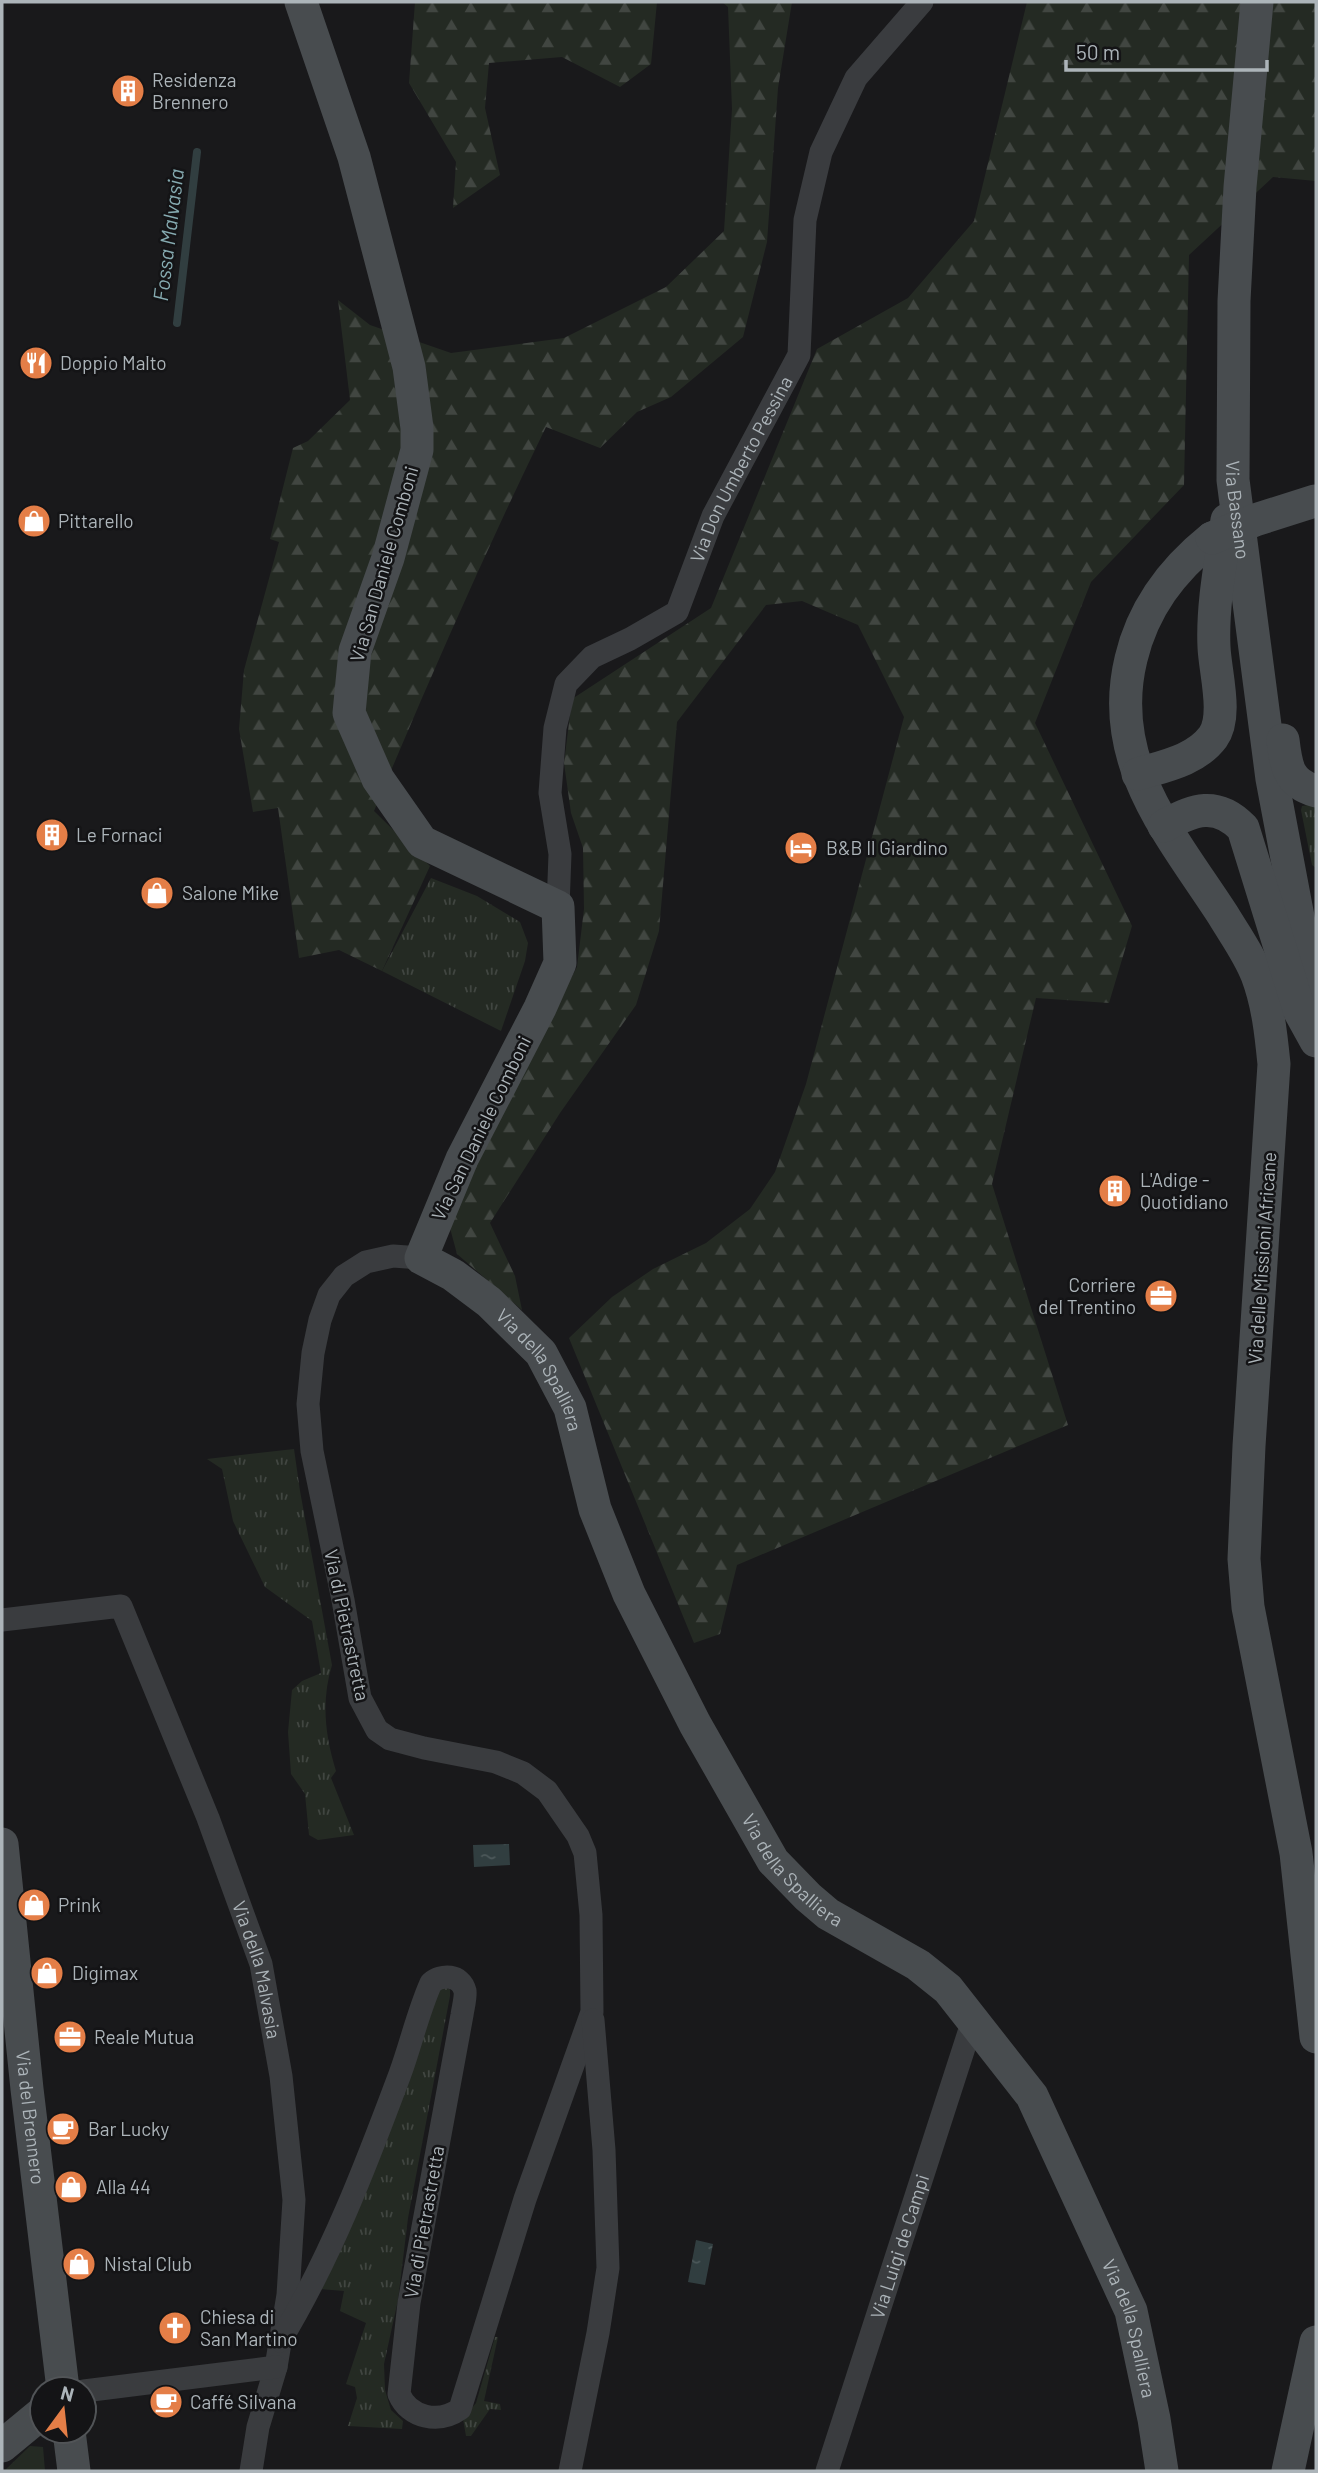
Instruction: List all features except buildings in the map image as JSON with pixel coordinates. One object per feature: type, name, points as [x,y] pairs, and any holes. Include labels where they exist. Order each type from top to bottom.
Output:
[{"type":"street","name":"Via San Daniele Comboni","points":[[300,2],[354,157],[408,368],[417,428],[417,450],[388,558],[355,651],[349,713],[378,779],[422,842],[558,906],[560,963],[540,1008],[462,1159],[421,1258]]},
{"type":"street","name":"Via Don Umberto Pessina","points":[[558,906],[560,854],[550,793],[555,728],[566,684],[592,657],[677,612],[713,516],[799,355],[805,220],[821,152],[856,78],[922,2]]},
{"type":"street","name":"Via Bassano","points":[[1257,2],[1240,187],[1234,301],[1233,480],[1272,779],[1316,1012]]},
{"type":"street","points":[[1138,774],[1183,760],[1204,749],[1216,734],[1220,717],[1214,645],[1217,593],[1233,480]]},
{"type":"street","points":[[1233,480],[1268,640],[1286,766],[1292,777],[1304,788],[1316,791]]},
{"type":"street","name":"Via delle Missioni Africane","points":[[1315,501],[1255,520],[1212,538],[1191,555],[1170,578],[1149,609],[1133,650],[1125,708],[1129,747],[1138,774],[1164,827],[1244,947],[1257,975],[1269,1016],[1274,1064],[1244,1559],[1248,1607],[1296,1853],[1316,2037]]},
{"type":"street","points":[[1164,827],[1183,815],[1199,810],[1214,810],[1235,820],[1243,828],[1300,1012],[1316,1041]]},
{"type":"street","name":"Via di Pietrastretta","points":[[421,1258],[393,1256],[366,1262],[344,1276],[329,1295],[313,1353],[308,1404],[312,1451],[360,1698],[377,1730],[390,1739],[496,1762],[523,1773],[547,1791],[578,1836],[585,1853],[589,1872],[592,2012],[604,2150],[608,2268],[598,2333],[570,2471]]},
{"type":"street","name":"Via della Spalliera","points":[[421,1258],[453,1275],[489,1302],[541,1353],[570,1408],[596,1510],[629,1594],[695,1724],[773,1861],[828,1914],[928,1973],[948,1989],[1032,2096],[1131,2311],[1154,2419],[1161,2471]]},
{"type":"street","name":"Via della Malvasia","points":[[2,1620],[121,1606],[208,1818],[261,1964],[281,2076],[294,2200],[288,2295],[275,2367],[258,2427],[251,2471]]},
{"type":"street","name":"Via del Brennero","points":[[2,1844],[5,1898],[61,2375]]},
{"type":"street","name":"Via di Pietrastretta","points":[[280,2341],[319,2272],[354,2193],[431,1983],[437,1978],[450,1977],[459,1980],[465,1991],[462,2015],[409,2303],[398,2394],[404,2405],[423,2416],[444,2417],[460,2409],[525,2199],[592,2012]]},
{"type":"street","name":"Via Luigi de Campi","points":[[827,2471],[973,2020]]},
{"type":"street","points":[[1288,2471],[1316,2342]]},
{"type":"street","points":[[98,2389],[275,2367]]},
{"type":"street","points":[[2,2446],[28,2425]]},
{"type":"street","points":[[71,2445],[74,2471]]},
{"type":"green space","points":[[415,2],[657,2],[651,64],[620,87],[562,57],[489,63],[485,108],[500,175],[453,208],[456,162],[409,83]]},
{"type":"green space","points":[[722,2],[792,2],[778,88],[767,242],[743,337],[671,397],[637,412],[600,448],[546,427],[457,618],[374,811],[430,866],[382,971],[339,950],[299,958],[278,808],[253,812],[239,729],[244,670],[279,542],[270,539],[293,448],[308,441],[350,400],[338,300],[370,325],[451,353],[564,338],[666,287],[724,231],[732,109],[728,7]]},
{"type":"green space","points":[[1027,2],[1316,2],[1316,181],[1273,177],[1189,255],[1184,485],[1091,582],[1035,723],[1132,926],[1109,1003],[1036,998],[992,1184],[1068,1425],[737,1565],[720,1634],[694,1643],[569,1338],[612,1297],[653,1269],[706,1243],[750,1209],[775,1172],[806,1084],[904,717],[858,625],[802,601],[766,605],[677,722],[659,931],[636,1005],[560,1113],[490,1223],[515,1276],[522,1310],[457,1254],[450,1228],[475,1159],[577,967],[584,909],[583,848],[571,813],[564,763],[572,699],[711,608],[817,349],[908,298],[974,221]]},
{"type":"green space","points":[[1316,804],[1316,868],[1312,865],[1301,810],[1302,806]]},
{"type":"green space","points":[[431,878],[477,896],[520,922],[528,943],[525,961],[501,1031],[382,971]]},
{"type":"green space","points":[[294,1449],[332,1665],[326,1692],[327,1731],[336,1771],[331,1778],[354,1835],[318,1840],[309,1835],[305,1794],[291,1774],[288,1732],[292,1690],[302,1681],[321,1673],[312,1621],[265,1587],[233,1521],[222,1469],[207,1459]]},
{"type":"green space","points":[[446,1987],[450,1990],[450,1996],[408,2218],[398,2300],[384,2364],[385,2390],[391,2410],[403,2421],[402,2429],[348,2426],[357,2398],[355,2387],[346,2384],[366,2323],[340,2311],[344,2291],[320,2289],[438,1991]]},
{"type":"green space","points":[[495,2337],[498,2337],[484,2401],[500,2404],[501,2410],[490,2409],[471,2436],[466,2436],[463,2419],[476,2403]]},
{"type":"green space","points":[[30,2446],[43,2447],[45,2471],[4,2471]]},
{"type":"water","points":[[509,1844],[510,1865],[474,1867],[473,1845]]},
{"type":"water","points":[[696,2240],[713,2244],[705,2285],[688,2282]]},
{"type":"waterway","name":"Fossa Malvasia","points":[[177,323],[197,152]]},
{"type":"place","name":"Residenza Brennero","points":[[128,91]]},
{"type":"place","name":"Doppio Malto","points":[[36,363]]},
{"type":"place","name":"Pittarello","points":[[34,521]]},
{"type":"place","name":"Le Fornaci","points":[[52,835]]},
{"type":"place","name":"B&B Il Giardino","points":[[801,848]]},
{"type":"place","name":"Salone Mike","points":[[157,893]]},
{"type":"place","name":"L'Adige - Quotidiano","points":[[1115,1191]]},
{"type":"place","name":"Corriere del Trentino","points":[[1161,1296]]},
{"type":"place","name":"Prink","points":[[34,1905]]},
{"type":"place","name":"Digimax","points":[[47,1973]]},
{"type":"place","name":"Reale Mutua","points":[[70,2037]]},
{"type":"place","name":"Bar Lucky","points":[[63,2129]]},
{"type":"place","name":"Alla 44","points":[[71,2187]]},
{"type":"place","name":"Nistal Club","points":[[79,2264]]},
{"type":"place","name":"Chiesa di San Martino","points":[[175,2328]]},
{"type":"place","name":"Caffé Silvana","points":[[166,2402]]}]
